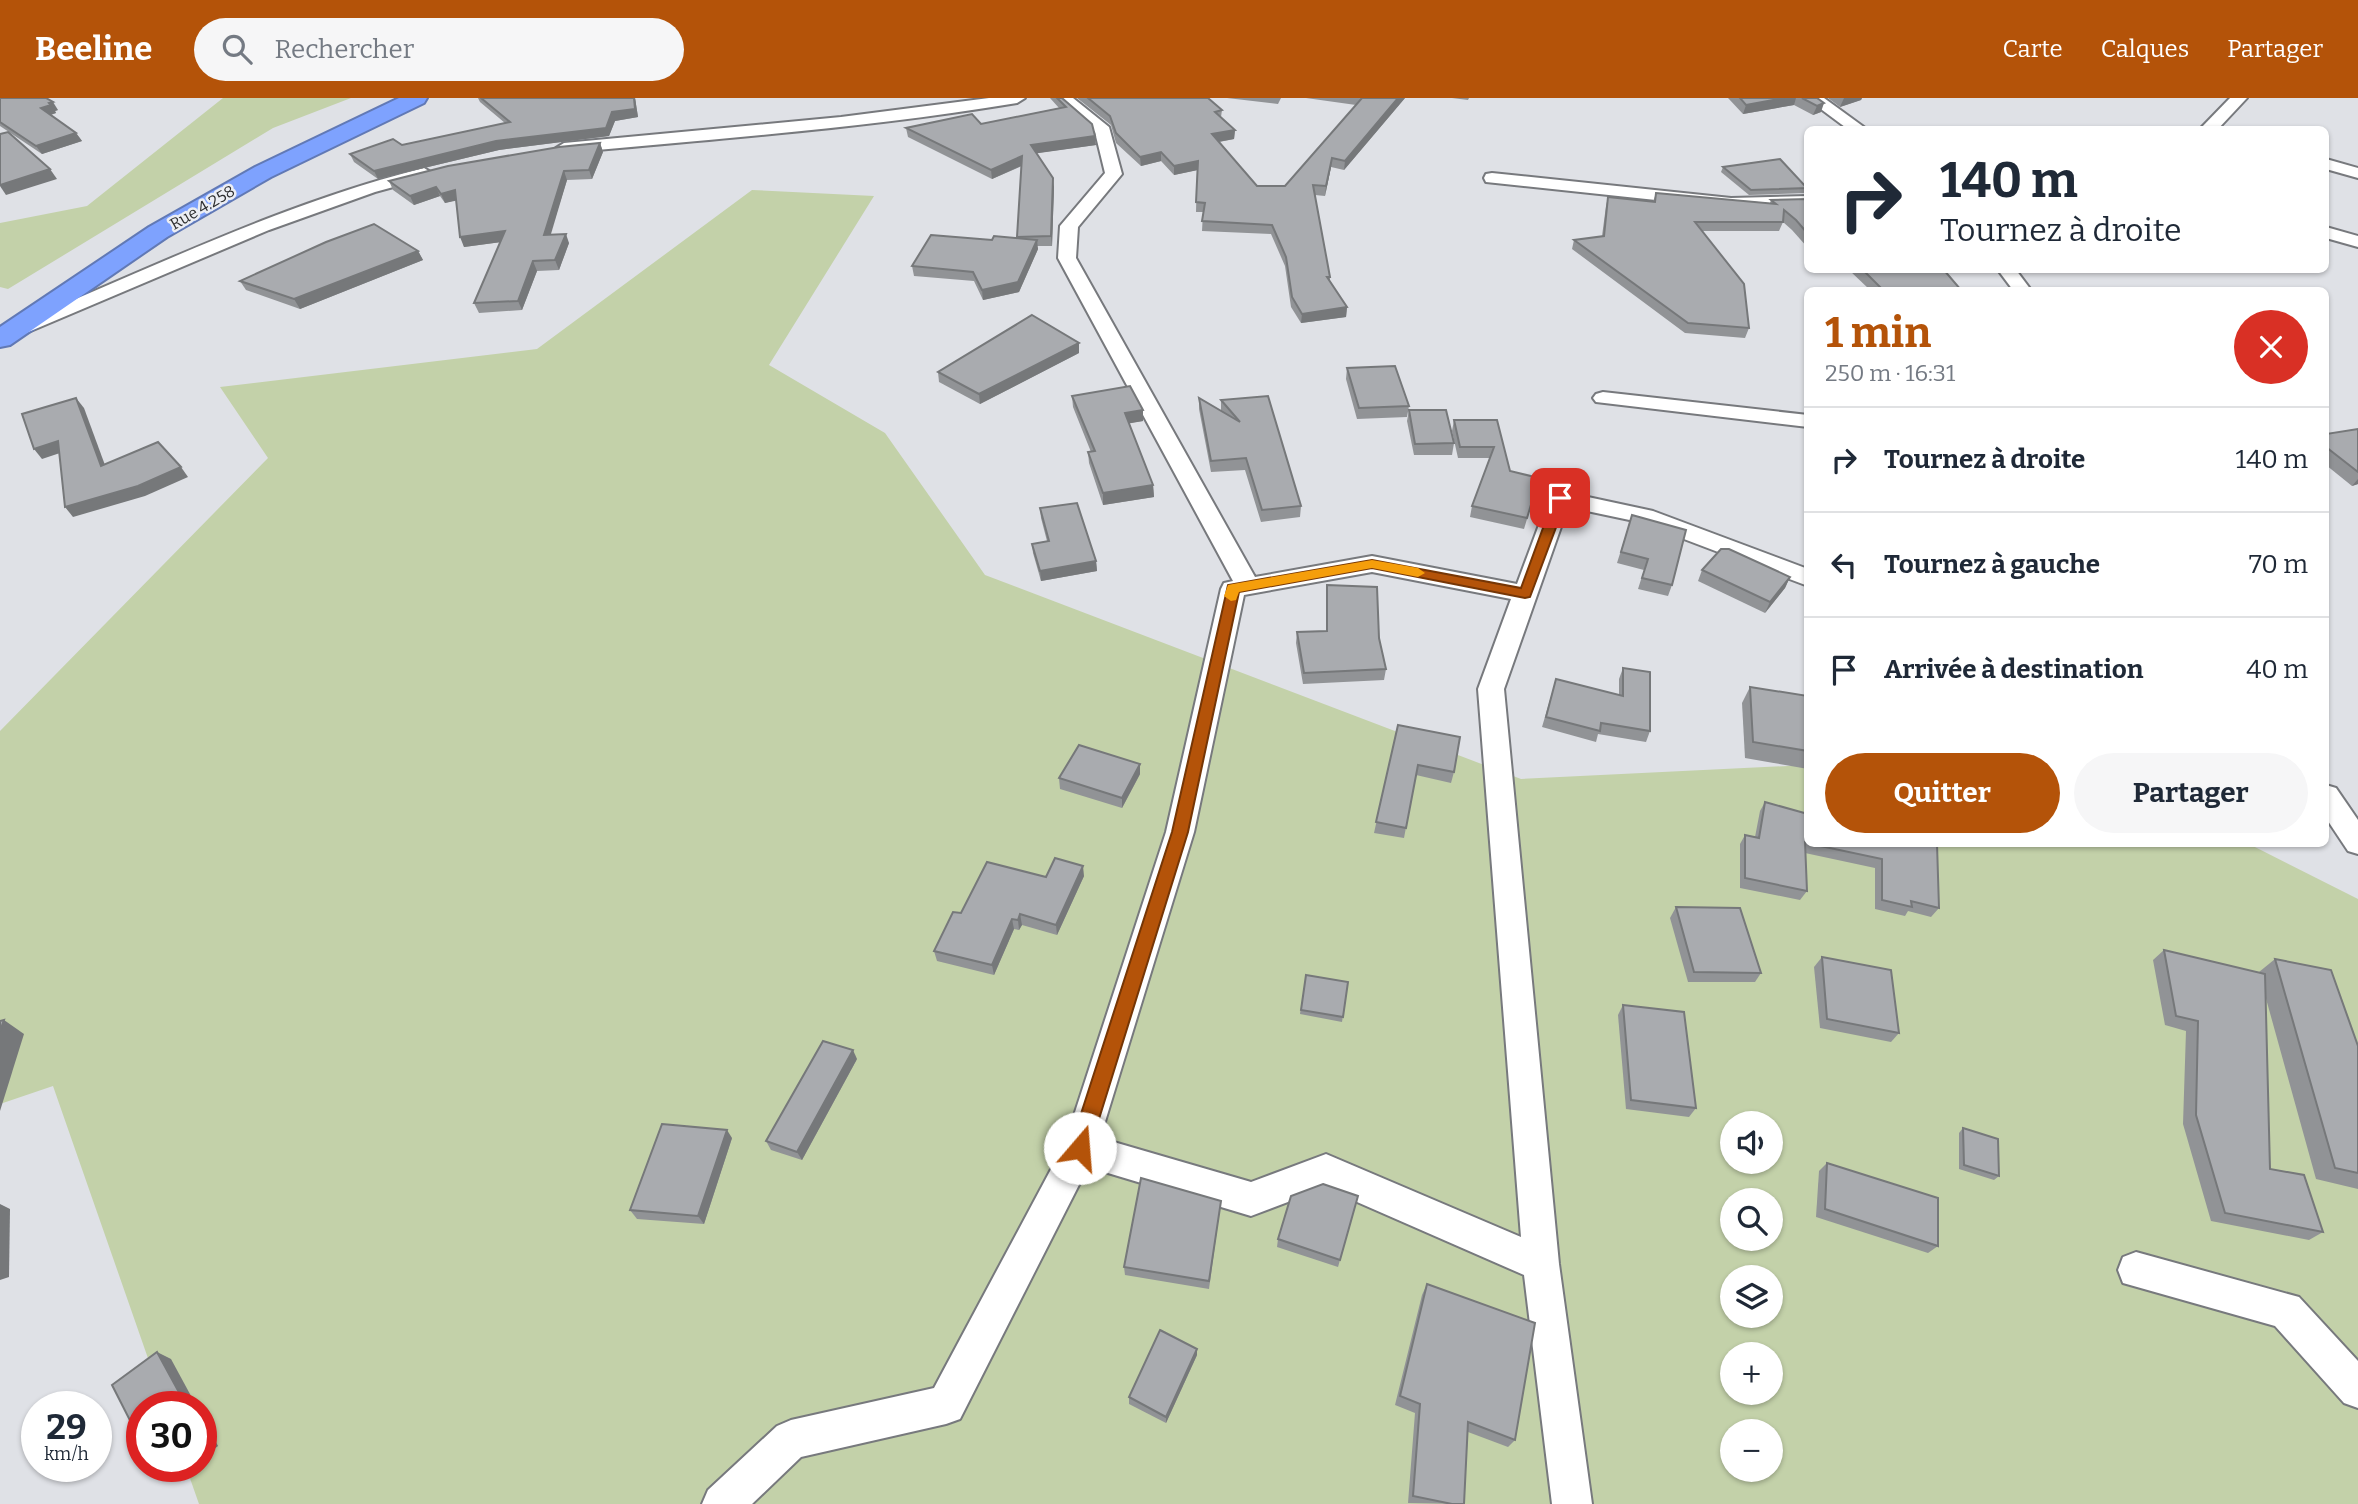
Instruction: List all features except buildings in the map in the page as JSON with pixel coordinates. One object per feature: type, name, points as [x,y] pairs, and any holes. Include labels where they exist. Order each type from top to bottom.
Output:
[{"type":"highway","name":"Rue 4.258","points":[[1,338],[169,226],[263,172],[416,98]]},
{"type":"street","points":[[546,151],[906,115],[1017,98]]},
{"type":"street","points":[[1063,98],[1103,130],[1114,174],[1069,226],[1067,258],[1248,586]]},
{"type":"street","points":[[1814,98],[1856,126]]},
{"type":"street","points":[[2211,126],[2239,98]]},
{"type":"street","points":[[2329,165],[2358,173]]},
{"type":"street","points":[[1,338],[255,230],[391,181],[440,169]]},
{"type":"street","points":[[1492,178],[1731,203],[1804,201]]},
{"type":"street","points":[[2329,233],[2358,242]]},
{"type":"street","points":[[1602,398],[1804,421]]},
{"type":"street","points":[[1572,1504],[1541,1264],[1491,689],[1560,498],[1645,516],[1804,576]]},
{"type":"street","points":[[722,1504],[791,1440],[946,1405],[1080,1148],[1180,832],[1233,589],[1372,564],[1525,594]]},
{"type":"street","points":[[2329,800],[2358,843]]},
{"type":"street","points":[[1080,1148],[1251,1199],[1326,1171],[1541,1264]]},
{"type":"street","points":[[2136,1270],[2286,1310],[2358,1389]]},
{"type":"green space","points":[[223,98],[351,98],[273,128],[8,289],[0,287],[0,223],[87,206]]},
{"type":"green space","points":[[752,190],[874,196],[769,365],[885,433],[985,575],[1521,779],[1804,765],[1804,847],[2255,847],[2358,899],[2358,1504],[199,1504],[191,1482],[217,1482],[217,1391],[159,1391],[53,1086],[0,1104],[0,731],[268,458],[220,387],[537,349]]},
{"type":"slow traffic","points":[[1231,596],[1233,589],[1372,564],[1418,573]]},
{"type":"route","points":[[1080,1148],[1180,832],[1233,589],[1372,564],[1525,594],[1560,498]]}]
